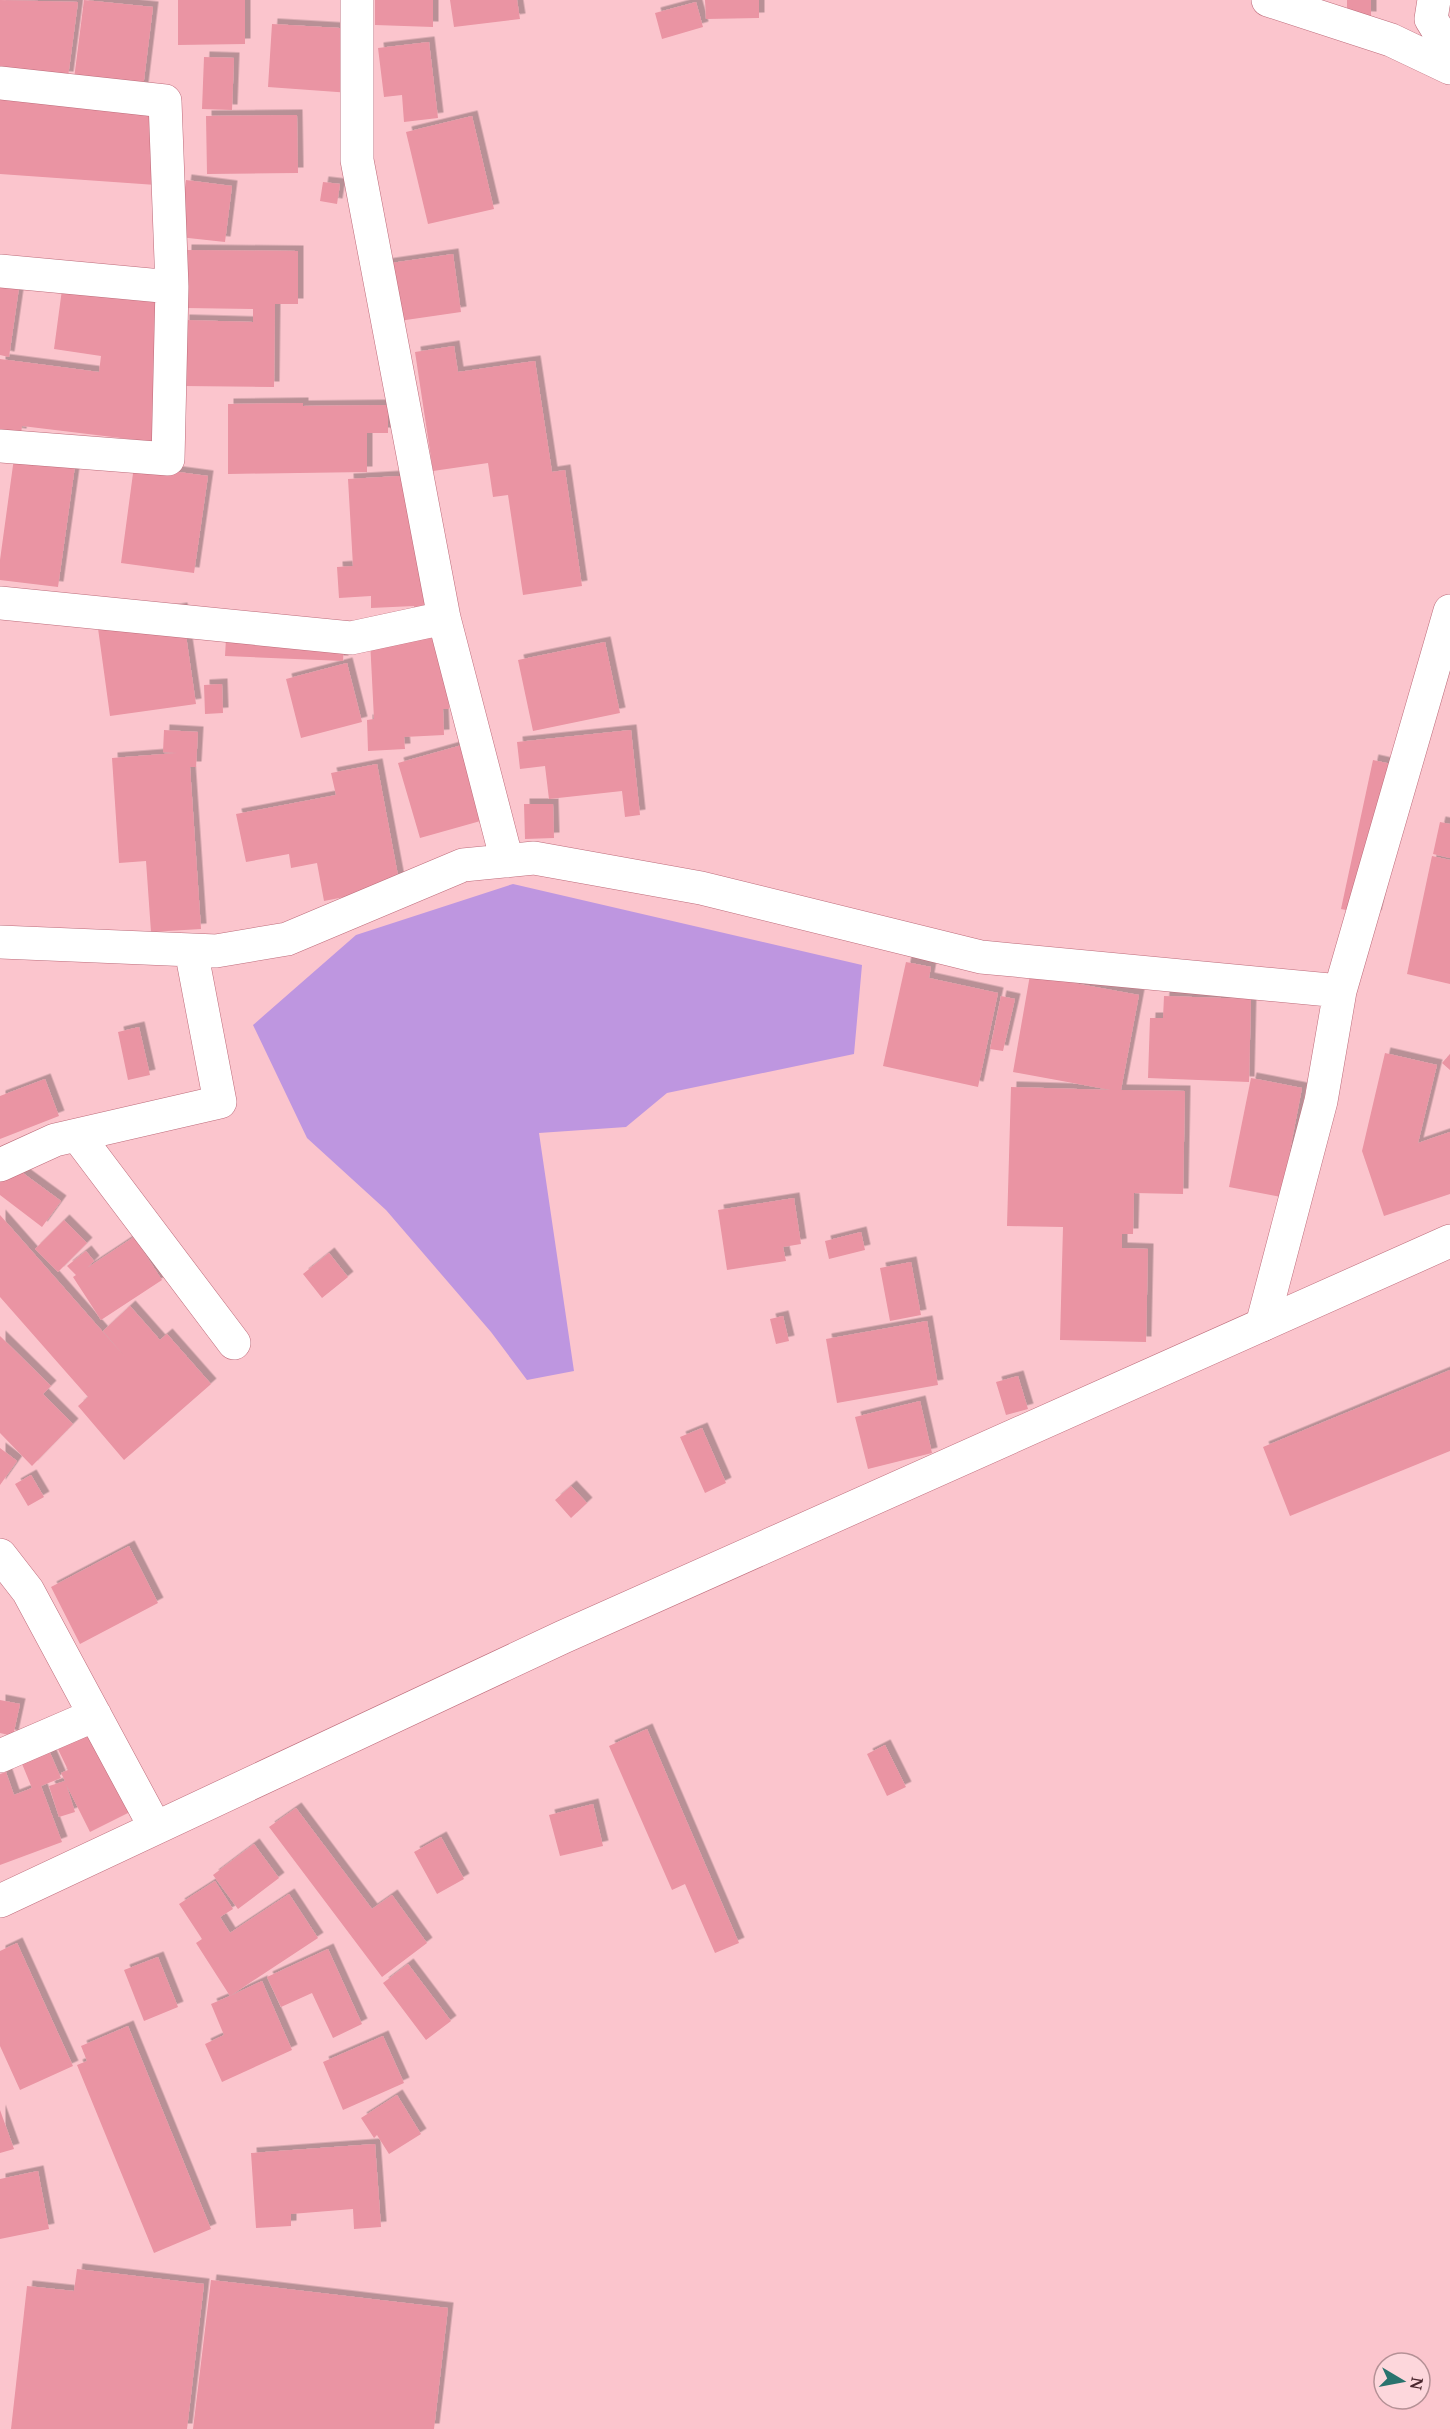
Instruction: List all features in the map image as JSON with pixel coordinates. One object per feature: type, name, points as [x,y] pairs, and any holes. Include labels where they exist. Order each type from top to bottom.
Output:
[{"type":"street","points":[[357,0],[357,160],[444,618],[507,861]]},
{"type":"street","points":[[1268,0],[1391,40],[1450,68]]},
{"type":"street","points":[[1434,0],[1431,19],[1450,50]]},
{"type":"street","points":[[0,83],[165,101],[172,287],[168,459],[0,446]]},
{"type":"street","points":[[0,271],[172,287]]},
{"type":"street","points":[[0,603],[351,638],[444,618]]},
{"type":"street","points":[[1262,1324],[1321,1101],[1340,990],[1450,611]]},
{"type":"street","points":[[0,942],[216,951],[287,939],[463,866],[534,858],[701,888],[981,957],[1340,990]]},
{"type":"street","points":[[0,1165],[55,1140],[220,1102],[191,950]]},
{"type":"street","points":[[77,1135],[234,1343]]},
{"type":"street","points":[[0,1901],[563,1637],[1262,1324],[1443,1249]]},
{"type":"street","points":[[0,1555],[14,1588],[95,1715],[155,1827]]},
{"type":"street","points":[[0,1756],[95,1715]]},
{"type":"shaded area","points":[[513,884],[862,965],[854,1054],[667,1093],[626,1127],[539,1133],[574,1371],[527,1380],[491,1332],[386,1210],[307,1138],[253,1025],[356,935]]},
{"type":"building","points":[[0,0],[78,2],[68,77],[0,73]]},
{"type":"building","points":[[84,0],[153,7],[143,88],[74,79]]},
{"type":"building","points":[[178,0],[245,0],[245,44],[178,45]]},
{"type":"building","points":[[375,0],[433,0],[433,27],[375,25]]},
{"type":"building","points":[[450,0],[517,0],[520,19],[454,27]]},
{"type":"building","points":[[705,0],[759,0],[759,18],[706,19]]},
{"type":"building","points":[[1347,0],[1371,0],[1371,17],[1347,16]]},
{"type":"building","points":[[696,2],[703,27],[662,39],[655,13]]},
{"type":"building","points":[[272,24],[356,29],[351,93],[268,87]]},
{"type":"building","points":[[429,42],[438,118],[404,122],[402,95],[384,97],[378,48]]},
{"type":"building","points":[[204,57],[234,58],[232,110],[202,109]]},
{"type":"building","points":[[0,93],[161,103],[156,185],[0,174]]},
{"type":"building","points":[[297,115],[298,173],[207,174],[206,116]]},
{"type":"building","points":[[472,116],[494,209],[428,224],[406,132]]},
{"type":"building","points":[[186,180],[232,186],[225,242],[179,237]]},
{"type":"building","points":[[323,182],[340,184],[337,204],[320,201]]},
{"type":"building","points":[[186,250],[298,251],[298,304],[275,304],[274,387],[182,386],[184,320],[253,322],[253,309],[185,308]]},
{"type":"building","points":[[453,254],[461,312],[392,322],[384,264]]},
{"type":"building","points":[[0,278],[20,281],[9,357],[0,355]]},
{"type":"building","points":[[63,282],[164,295],[162,443],[22,426],[21,434],[0,431],[0,359],[99,372],[101,356],[54,349]]},
{"type":"building","points":[[454,346],[458,372],[535,361],[552,472],[565,470],[582,586],[523,595],[508,495],[493,497],[488,463],[433,471],[415,352]]},
{"type":"building","points":[[303,403],[303,406],[388,405],[388,433],[367,433],[367,472],[228,474],[228,404]]},
{"type":"building","points":[[14,458],[75,466],[58,587],[0,580],[0,560]]},
{"type":"building","points":[[134,466],[208,476],[194,573],[121,563]]},
{"type":"building","points":[[417,475],[439,608],[414,609],[414,606],[371,608],[371,596],[339,598],[337,567],[353,566],[348,479]]},
{"type":"building","points":[[182,608],[196,704],[110,716],[97,621]]},
{"type":"building","points":[[227,621],[345,627],[343,661],[225,656]]},
{"type":"building","points":[[446,636],[449,709],[443,709],[444,735],[404,737],[405,749],[368,751],[367,720],[374,719],[370,640]]},
{"type":"building","points":[[605,642],[620,713],[533,731],[518,660]]},
{"type":"building","points":[[347,663],[362,722],[301,738],[286,679]]},
{"type":"building","points":[[222,684],[223,713],[205,714],[204,685]]},
{"type":"building","points":[[164,730],[198,732],[196,767],[190,767],[201,929],[151,932],[146,861],[119,863],[112,758],[177,753],[163,752]]},
{"type":"building","points":[[631,730],[640,815],[625,817],[622,791],[549,799],[545,766],[520,769],[517,742]]},
{"type":"building","points":[[462,745],[484,820],[420,838],[398,763]]},
{"type":"building","points":[[1373,760],[1409,768],[1376,916],[1341,909]]},
{"type":"building","points":[[377,764],[400,886],[324,901],[317,863],[291,868],[289,854],[246,862],[236,814],[336,795],[331,773]]},
{"type":"building","points":[[524,804],[553,804],[554,838],[525,839]]},
{"type":"building","points":[[1440,822],[1450,824],[1450,858],[1433,854]]},
{"type":"building","points":[[1432,856],[1450,860],[1450,984],[1407,974]]},
{"type":"building","points":[[906,962],[931,967],[929,978],[998,993],[978,1087],[883,1066]]},
{"type":"building","points":[[1030,975],[1139,995],[1121,1090],[1185,1091],[1183,1194],[1134,1193],[1133,1234],[1122,1234],[1122,1248],[1148,1249],[1146,1342],[1060,1340],[1063,1227],[1007,1226],[1011,1087],[1111,1090],[1013,1072]]},
{"type":"building","points":[[1001,996],[1015,999],[1003,1051],[990,1049]]},
{"type":"building","points":[[1164,996],[1251,999],[1249,1082],[1148,1078],[1150,1018],[1163,1018]]},
{"type":"building","points":[[139,1027],[150,1075],[128,1080],[118,1032]]},
{"type":"building","points":[[1385,1053],[1437,1065],[1418,1143],[1450,1132],[1450,1194],[1384,1216],[1362,1151]]},
{"type":"building","points":[[1450,1054],[1450,1070],[1442,1063]]},
{"type":"building","points":[[1251,1078],[1302,1088],[1281,1197],[1229,1187]]},
{"type":"building","points":[[45,1079],[59,1116],[0,1139],[0,1096]]},
{"type":"building","points":[[12,1165],[61,1201],[42,1227],[0,1195],[0,1181]]},
{"type":"building","points":[[794,1198],[801,1244],[783,1247],[786,1261],[727,1270],[718,1210]]},
{"type":"building","points":[[0,1215],[125,1357],[103,1331],[130,1306],[160,1340],[167,1334],[211,1384],[124,1460],[78,1406],[88,1397],[0,1297]]},
{"type":"building","points":[[64,1220],[87,1243],[58,1272],[35,1249]]},
{"type":"building","points":[[861,1232],[865,1250],[829,1259],[825,1241]]},
{"type":"building","points":[[134,1237],[162,1280],[101,1320],[73,1277],[76,1275],[67,1266],[86,1251],[94,1261],[87,1268]]},
{"type":"building","points":[[329,1253],[348,1277],[322,1298],[303,1274]]},
{"type":"building","points":[[911,1262],[921,1315],[890,1321],[880,1268]]},
{"type":"building","points":[[783,1316],[789,1341],[776,1344],[770,1319]]},
{"type":"building","points":[[927,1321],[938,1385],[837,1403],[826,1339]]},
{"type":"building","points":[[0,1336],[51,1386],[43,1394],[73,1424],[32,1466],[0,1433]]},
{"type":"building","points":[[1450,1370],[1450,1451],[1290,1516],[1263,1447]]},
{"type":"building","points":[[1018,1376],[1028,1409],[1006,1415],[996,1382]]},
{"type":"building","points":[[920,1401],[932,1453],[868,1469],[855,1417]]},
{"type":"building","points":[[702,1428],[726,1483],[705,1493],[680,1437]]},
{"type":"building","points":[[0,1448],[17,1461],[0,1485]]},
{"type":"building","points":[[31,1475],[44,1497],[28,1506],[15,1484]]},
{"type":"building","points":[[571,1486],[587,1503],[571,1518],[555,1500]]},
{"type":"building","points":[[129,1546],[158,1603],[80,1644],[51,1587]]},
{"type":"building","points":[[0,1700],[20,1704],[13,1736],[0,1733]]},
{"type":"building","points":[[90,1729],[130,1812],[90,1832],[66,1784],[75,1812],[59,1817],[49,1786],[65,1781],[61,1773],[68,1770],[56,1745]]},
{"type":"building","points":[[647,1729],[739,1943],[715,1953],[685,1884],[672,1890],[609,1746]]},
{"type":"building","points":[[885,1745],[906,1787],[887,1796],[867,1754]]},
{"type":"building","points":[[48,1748],[61,1778],[41,1786],[62,1842],[0,1865],[0,1774],[6,1772],[14,1795],[32,1788],[20,1759]]},
{"type":"building","points":[[593,1804],[603,1846],[560,1856],[549,1815]]},
{"type":"building","points":[[296,1808],[372,1909],[392,1895],[427,1943],[382,1977],[269,1827]]},
{"type":"building","points":[[441,1837],[464,1879],[437,1894],[414,1852]]},
{"type":"building","points":[[254,1844],[279,1878],[238,1909],[213,1875]]},
{"type":"building","points":[[215,1881],[233,1909],[220,1917],[230,1933],[289,1894],[318,1938],[230,1996],[196,1943],[202,1939],[179,1904]]},
{"type":"building","points":[[17,1943],[73,2066],[20,2090],[0,2046],[0,1951]]},
{"type":"building","points":[[328,1949],[362,2024],[333,2038],[312,1993],[281,2007],[267,1977]]},
{"type":"building","points":[[158,1957],[178,2007],[144,2021],[124,1970]]},
{"type":"building","points":[[408,1964],[451,2021],[426,2040],[383,1983]]},
{"type":"building","points":[[262,1981],[292,2050],[222,2082],[205,2044],[224,2035],[211,2004]]},
{"type":"building","points":[[128,2026],[211,2229],[154,2253],[77,2065],[87,2061],[81,2046]]},
{"type":"building","points":[[383,2036],[404,2083],[343,2110],[323,2062]]},
{"type":"building","points":[[397,2095],[421,2134],[389,2154],[377,2135],[374,2138],[361,2118]]},
{"type":"building","points":[[0,2110],[14,2149],[0,2153]]},
{"type":"building","points":[[375,2144],[381,2227],[354,2229],[353,2209],[291,2214],[291,2226],[256,2228],[251,2153]]},
{"type":"building","points":[[38,2171],[49,2229],[0,2239],[0,2179]]},
{"type":"building","points":[[77,2269],[204,2284],[187,2429],[11,2429],[27,2286],[74,2291]]},
{"type":"building","points":[[211,2280],[448,2308],[434,2429],[193,2429]]}]
